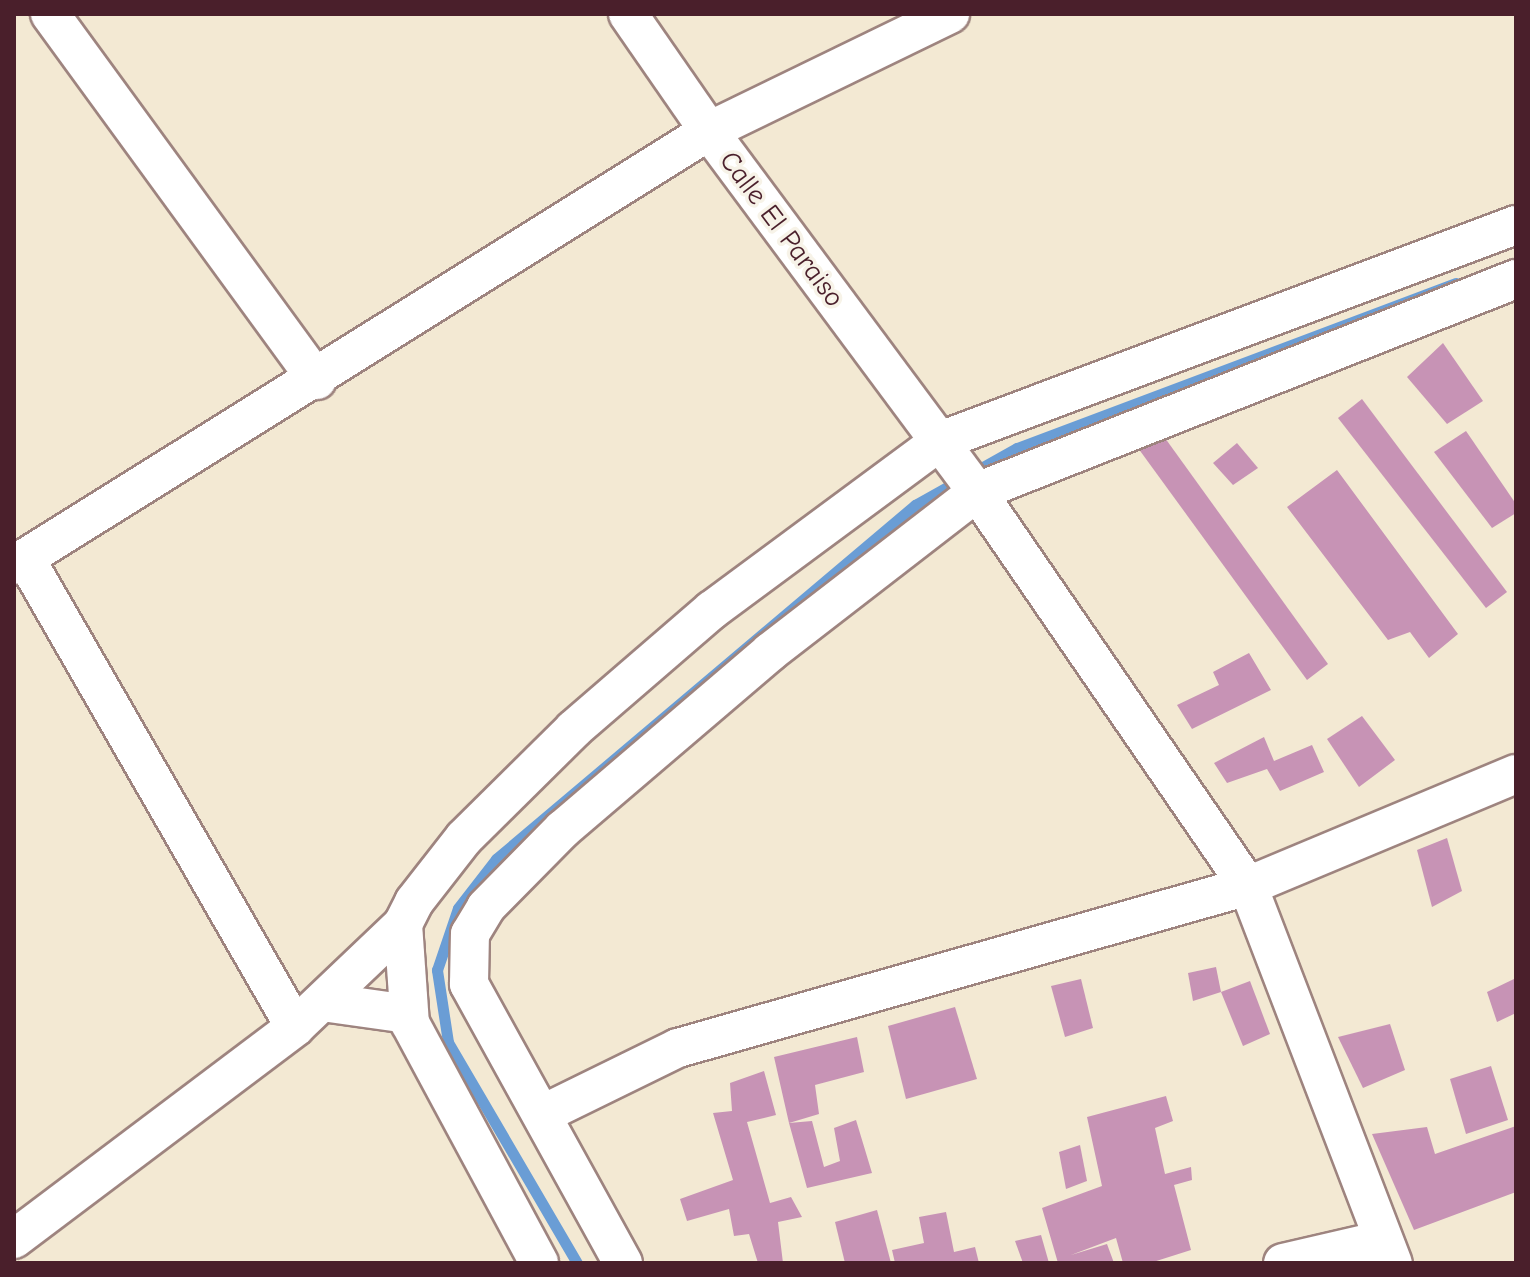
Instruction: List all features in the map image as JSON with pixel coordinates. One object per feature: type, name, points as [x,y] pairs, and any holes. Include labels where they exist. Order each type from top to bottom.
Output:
[{"type":"street","points":[[50,14],[317,380]]},
{"type":"street","name":"Calle El Paraiso","points":[[628,14],[709,131],[977,492],[1248,886],[1388,1251]]},
{"type":"street","points":[[295,1027],[20,562],[317,380],[709,131],[950,14]]},
{"type":"street","points":[[14,1239],[295,1027],[403,924],[414,902],[464,838],[574,729],[712,610],[940,441],[1516,225]]},
{"type":"street","points":[[623,1263],[469,984],[470,934],[486,907],[563,829],[770,652],[977,492],[1516,279]]},
{"type":"street","points":[[543,1114],[678,1048],[1248,886],[1516,774]]},
{"type":"street","points":[[403,924],[408,1014],[539,1263]]},
{"type":"street","points":[[323,1002],[408,1014]]},
{"type":"street","points":[[1283,1263],[1388,1251]]},
{"type":"building","points":[[1443,343],[1483,401],[1447,424],[1407,377]]},
{"type":"building","points":[[1362,399],[1507,592],[1486,608],[1338,418]]},
{"type":"building","points":[[1466,431],[1516,504],[1516,513],[1492,528],[1434,452]]},
{"type":"building","points":[[1165,438],[1328,664],[1307,680],[1138,448]]},
{"type":"building","points":[[1237,443],[1258,468],[1233,485],[1213,463]]},
{"type":"building","points":[[1337,470],[1458,634],[1429,658],[1410,632],[1388,640],[1287,507]]},
{"type":"building","points":[[1249,653],[1271,690],[1192,729],[1177,705],[1219,685],[1213,672]]},
{"type":"building","points":[[1362,716],[1395,760],[1359,787],[1327,739]]},
{"type":"building","points":[[1264,737],[1274,761],[1312,745],[1324,772],[1280,791],[1267,769],[1227,783],[1214,763]]},
{"type":"building","points":[[1447,838],[1462,891],[1432,907],[1417,850]]},
{"type":"building","points":[[1216,967],[1221,992],[1193,1001],[1188,973]]},
{"type":"building","points":[[1516,978],[1516,1013],[1497,1022],[1487,992]]},
{"type":"building","points":[[1081,979],[1093,1028],[1065,1037],[1051,986]]},
{"type":"building","points":[[1250,981],[1270,1034],[1243,1046],[1221,992]]},
{"type":"building","points":[[955,1007],[977,1079],[906,1099],[888,1026]]},
{"type":"building","points":[[1390,1024],[1405,1070],[1363,1088],[1338,1037]]},
{"type":"building","points":[[857,1037],[864,1072],[815,1085],[819,1114],[789,1123],[774,1057]]},
{"type":"building","points":[[1491,1066],[1508,1120],[1466,1134],[1450,1079]]},
{"type":"building","points":[[764,1071],[776,1115],[747,1122],[770,1203],[791,1197],[802,1217],[778,1222],[783,1263],[758,1263],[749,1234],[734,1236],[729,1209],[687,1221],[680,1199],[733,1180],[713,1113],[732,1111],[730,1083]]},
{"type":"building","points":[[1166,1096],[1173,1121],[1155,1128],[1165,1174],[1191,1167],[1192,1180],[1174,1185],[1191,1250],[1150,1263],[1123,1263],[1116,1238],[1071,1255],[1107,1244],[1114,1263],[1058,1263],[1042,1208],[1102,1186],[1087,1117]]},
{"type":"building","points":[[856,1120],[872,1173],[807,1188],[789,1123],[812,1121],[824,1167],[840,1161],[834,1128]]},
{"type":"building","points":[[1516,1126],[1516,1192],[1414,1230],[1372,1134],[1427,1127],[1435,1154]]},
{"type":"building","points":[[1080,1145],[1087,1181],[1066,1189],[1059,1152]]},
{"type":"building","points":[[877,1210],[891,1263],[845,1263],[835,1222]]},
{"type":"building","points":[[946,1212],[954,1252],[975,1247],[979,1263],[895,1263],[892,1250],[924,1243],[919,1217]]},
{"type":"building","points":[[1041,1235],[1049,1263],[1023,1263],[1015,1241]]},
{"type":"waterway","points":[[577,1263],[448,1042],[437,970],[458,908],[496,859],[915,505],[1017,448],[1456,283]]}]
